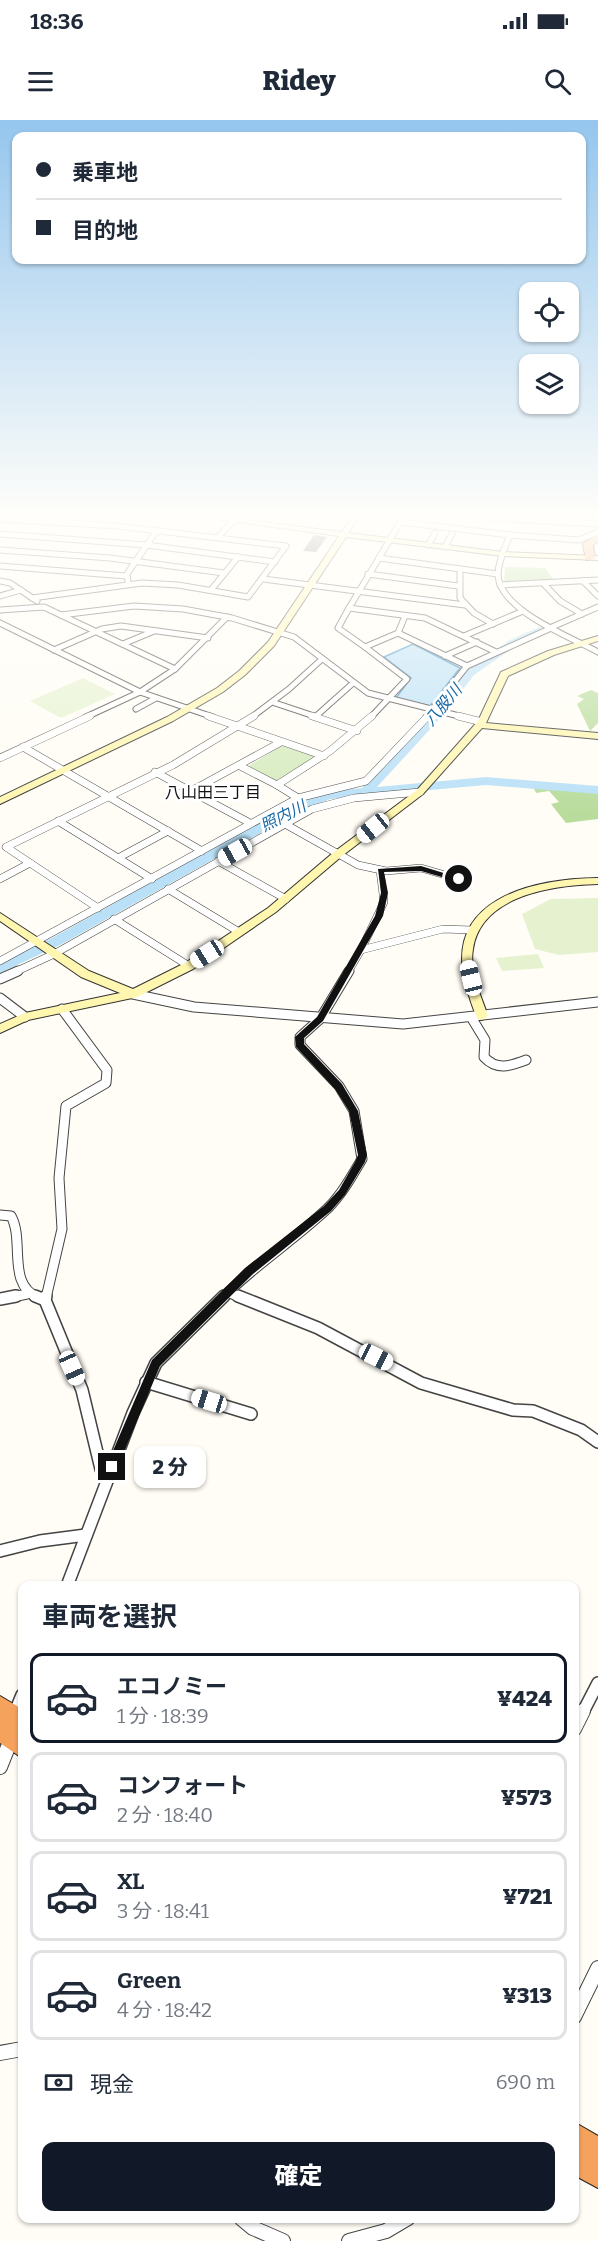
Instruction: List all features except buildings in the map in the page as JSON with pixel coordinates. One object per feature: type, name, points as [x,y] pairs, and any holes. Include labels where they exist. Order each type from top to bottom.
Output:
[{"type":"highway","points":[[579,2141],[598,2154]]},
{"type":"highway","points":[[579,2160],[598,2173]]},
{"type":"street","points":[[63,616],[175,669]]},
{"type":"street","points":[[221,616],[280,632],[297,639],[352,684],[368,693],[482,724],[598,736]]},
{"type":"street","points":[[0,801],[188,710],[242,673],[280,632],[291,616]]},
{"type":"street","points":[[277,785],[324,756],[357,731],[390,699],[407,678],[338,628],[345,616]]},
{"type":"street","points":[[365,647],[398,633],[405,616],[425,618],[496,652]]},
{"type":"street","points":[[481,616],[493,624]]},
{"type":"street","points":[[464,636],[512,616]]},
{"type":"street","points":[[531,616],[598,652]]},
{"type":"street","points":[[0,961],[298,798],[366,781],[433,710],[467,666],[577,616]]},
{"type":"street","points":[[0,758],[140,692],[175,669],[227,617]]},
{"type":"street","points":[[0,623],[140,692],[324,756]]},
{"type":"street","points":[[54,650],[96,632],[121,626],[208,638]]},
{"type":"street","points":[[123,644],[155,630]]},
{"type":"street","points":[[398,633],[467,666]]},
{"type":"street","points":[[0,1029],[26,1017],[133,994],[189,966],[286,899],[338,854],[420,792],[482,724],[504,674],[551,652],[598,638]]},
{"type":"street","points":[[446,656],[477,642]]},
{"type":"street","points":[[98,908],[6,847],[240,727],[275,703],[322,659]]},
{"type":"street","points":[[315,717],[352,684]]},
{"type":"street","points":[[136,709],[156,698]]},
{"type":"street","points":[[275,703],[357,731]]},
{"type":"street","points":[[191,791],[281,742]]},
{"type":"street","points":[[23,747],[202,851]]},
{"type":"street","points":[[240,766],[298,798]]},
{"type":"street","points":[[155,772],[250,823]]},
{"type":"street","points":[[0,979],[54,954],[312,809],[343,800],[420,792]]},
{"type":"street","points":[[58,820],[152,879]]},
{"type":"street","points":[[285,824],[358,865],[380,870],[421,868],[459,879]]},
{"type":"street","points":[[118,858],[168,831]]},
{"type":"street","points":[[218,861],[286,899]]},
{"type":"street","points":[[0,879],[30,864]]},
{"type":"street","points":[[69,1581],[146,1383],[162,1357],[230,1293],[249,1271],[328,1208],[342,1192],[362,1159],[354,1111],[339,1086],[300,1045],[300,1037],[320,1019],[361,950],[384,902],[380,870]]},
{"type":"street","points":[[526,1060],[501,1068],[490,1064],[484,1057],[485,1040],[476,1016],[467,964],[466,951],[472,930],[492,910],[531,889],[555,883],[598,881]]},
{"type":"street","points":[[168,889],[239,932]]},
{"type":"street","points":[[0,916],[54,954],[94,978],[133,994],[194,1007],[320,1019],[410,1024],[598,1002]]},
{"type":"street","points":[[114,919],[189,966]]},
{"type":"street","points":[[361,950],[392,945],[432,929],[472,930]]},
{"type":"street","points":[[0,998],[26,1017]]},
{"type":"street","points":[[62,1009],[108,1070],[106,1083],[66,1106],[58,1178],[62,1229],[45,1300],[82,1390],[101,1469],[108,1479]]},
{"type":"street","points":[[0,1215],[11,1216],[16,1223],[19,1280],[27,1294]]},
{"type":"street","points":[[230,1293],[318,1328],[421,1383],[513,1410],[533,1412],[581,1430],[598,1442]]},
{"type":"street","points":[[0,1299],[27,1294],[45,1300]]},
{"type":"street","points":[[146,1383],[251,1414]]},
{"type":"street","points":[[0,1551],[40,1541],[86,1535]]},
{"type":"street","points":[[579,1720],[598,1683]]},
{"type":"street","points":[[0,1767],[13,1722]]},
{"type":"street","points":[[579,2007],[598,1968]]},
{"type":"street","points":[[0,2053],[18,2050]]},
{"type":"street","points":[[247,2223],[253,2229],[283,2241]]},
{"type":"street","points":[[349,2241],[386,2230],[399,2223]]},
{"type":"green space","points":[[83,678],[115,694],[61,718],[30,701]]},
{"type":"green space","points":[[591,690],[598,693],[598,723],[590,731],[577,704],[584,699],[577,696]]},
{"type":"green space","points":[[284,744],[315,756],[278,781],[273,781],[247,767]]},
{"type":"green space","points":[[533,786],[574,790],[598,788],[598,819],[566,823],[551,804],[559,802],[549,791],[536,793]]},
{"type":"green space","points":[[598,898],[598,952],[559,955],[535,949],[522,914],[551,899]]},
{"type":"green space","points":[[538,954],[544,968],[502,971],[496,958]]},
{"type":"water","points":[[413,644],[460,668],[430,706],[396,698],[411,678],[384,657]]},
{"type":"waterway","name":"八股川","points":[[367,790],[440,711],[470,673],[514,642],[543,629]]},
{"type":"waterway","name":"照内川","points":[[0,968],[57,941],[284,814],[327,795],[486,781],[598,790]]},
{"type":"district","name":"八山田三丁目","points":[[213,792]]},
{"type":"route","points":[[112,1467],[156,1363],[230,1293],[249,1271],[328,1208],[342,1192],[360,1162],[363,1155],[354,1111],[339,1086],[300,1045],[300,1037],[320,1019],[379,916],[385,893],[380,870],[421,868],[459,879]]}]
